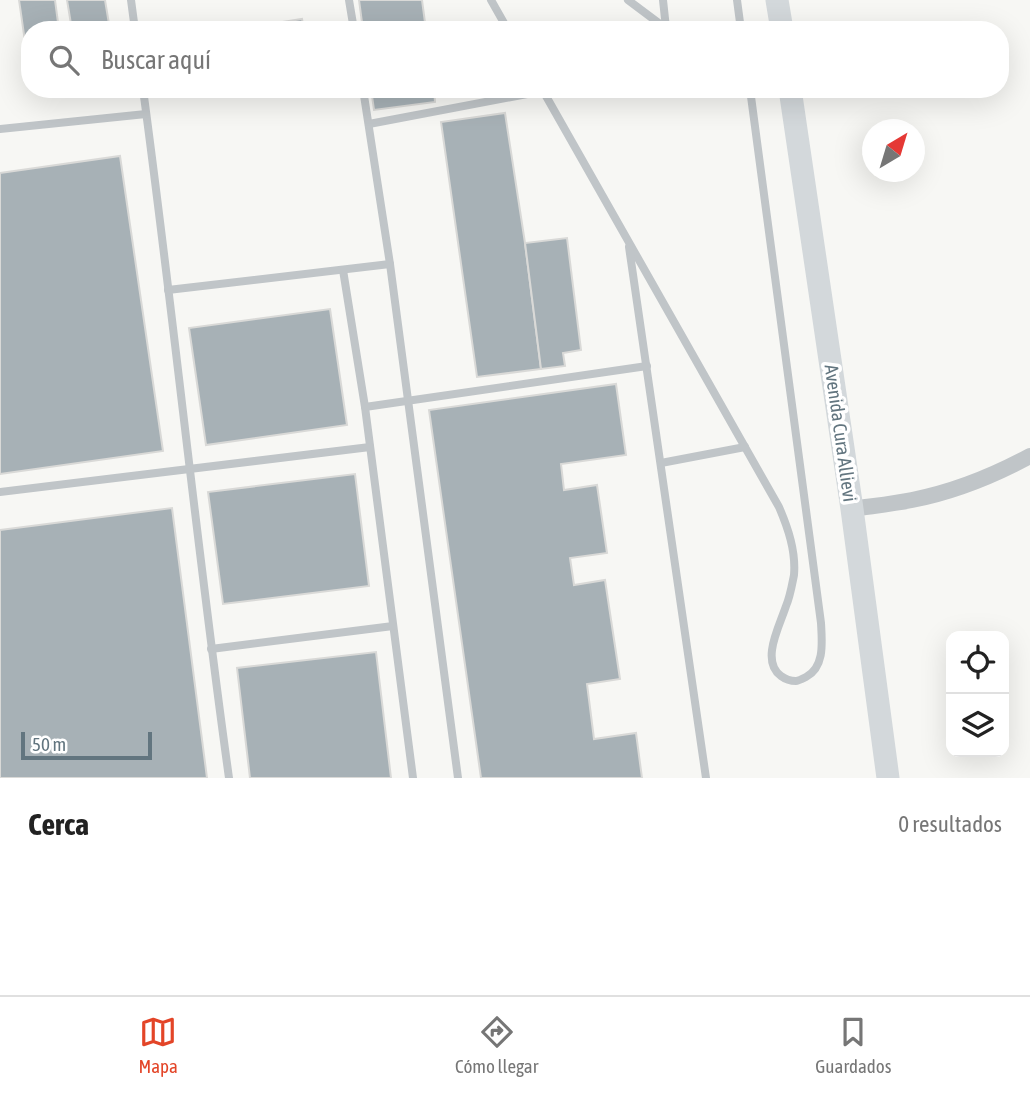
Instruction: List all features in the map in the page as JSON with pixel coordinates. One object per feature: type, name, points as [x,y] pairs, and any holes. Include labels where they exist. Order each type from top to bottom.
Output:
[{"type":"street","points":[[777,0],[780,21]]},
{"type":"street","name":"Avenida Cura Allievi","points":[[791,98],[852,509],[888,778]]},
{"type":"street","points":[[852,509],[941,493],[1030,456]]},
{"type":"lane","points":[[131,0],[134,21]]},
{"type":"lane","points":[[349,0],[352,21]]},
{"type":"lane","points":[[491,0],[503,21]]},
{"type":"lane","points":[[628,0],[656,21]]},
{"type":"lane","points":[[663,0],[666,21]]},
{"type":"lane","points":[[737,0],[740,21]]},
{"type":"lane","points":[[144,98],[229,778]]},
{"type":"lane","points":[[365,98],[409,401],[458,778]]},
{"type":"lane","points":[[369,124],[501,98]]},
{"type":"lane","points":[[547,98],[779,507],[792,542],[794,574],[771,659],[775,671],[784,679],[797,681],[810,675],[819,663],[821,623],[751,98]]},
{"type":"lane","points":[[0,129],[146,114]]},
{"type":"lane","points":[[629,242],[706,778]]},
{"type":"lane","points":[[168,290],[390,264]]},
{"type":"lane","points":[[343,270],[365,407],[414,778]]},
{"type":"lane","points":[[365,407],[646,366]]},
{"type":"lane","points":[[0,492],[370,447]]},
{"type":"lane","points":[[661,463],[745,447]]},
{"type":"lane","points":[[211,649],[393,626]]},
{"type":"building","points":[[19,0],[55,0],[58,21],[22,21]]},
{"type":"building","points":[[67,0],[105,0],[108,21],[70,21]]},
{"type":"building","points":[[359,0],[422,0],[425,21],[362,21]]},
{"type":"building","points":[[372,98],[435,98],[435,102],[374,110]]},
{"type":"building","points":[[505,113],[541,369],[477,377],[441,122]]},
{"type":"building","points":[[120,156],[163,451],[0,474],[0,173]]},
{"type":"building","points":[[567,238],[581,350],[563,353],[565,366],[541,369],[525,243]]},
{"type":"building","points":[[330,309],[347,425],[206,445],[189,328]]},
{"type":"building","points":[[616,384],[626,455],[561,464],[564,490],[597,485],[607,553],[570,558],[574,585],[605,580],[620,679],[587,684],[594,739],[636,733],[642,778],[481,778],[429,410]]},
{"type":"building","points":[[355,474],[369,586],[223,604],[208,492]]},
{"type":"building","points":[[172,508],[207,778],[0,778],[0,530]]},
{"type":"building","points":[[376,652],[391,778],[250,778],[237,668]]}]
